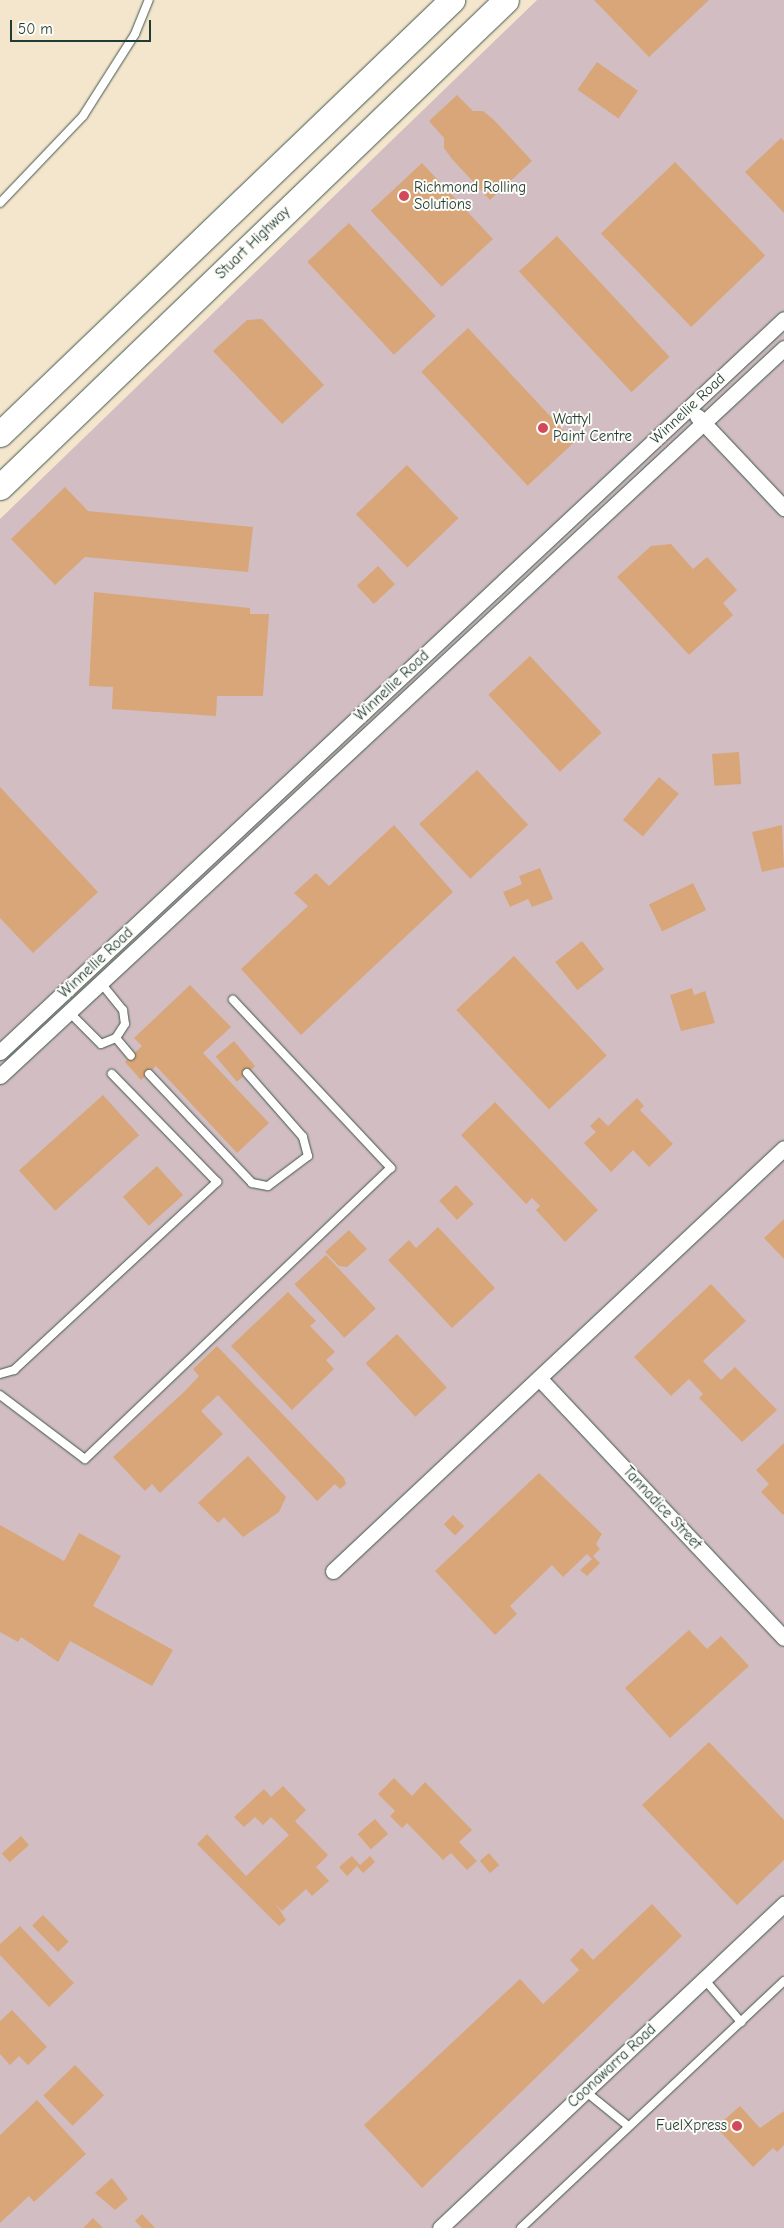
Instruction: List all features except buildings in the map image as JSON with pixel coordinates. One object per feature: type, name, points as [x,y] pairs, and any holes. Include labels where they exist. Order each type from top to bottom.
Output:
[{"type":"highway","points":[[0,434],[452,0]]},
{"type":"highway","name":"Stuart Highway","points":[[0,487],[506,0]]},
{"type":"street","name":"Winnellie Road","points":[[0,1052],[784,319]]},
{"type":"street","name":"Winnellie Road","points":[[0,1076],[784,348]]},
{"type":"street","points":[[689,408],[784,508]]},
{"type":"street","points":[[333,1571],[784,1148]]},
{"type":"street","name":"Tannadice Street","points":[[539,1378],[784,1638]]},
{"type":"street","name":"Coonawarra Road","points":[[445,2227],[585,2091],[784,1904]]},
{"type":"lane","points":[[0,203],[83,116],[135,34],[149,0]]},
{"type":"lane","points":[[69,1012],[101,1044],[116,1038],[126,1024],[123,1010],[101,983]]},
{"type":"lane","points":[[0,1395],[85,1460],[391,1168],[233,1000]]},
{"type":"lane","points":[[116,1038],[131,1056]]},
{"type":"lane","points":[[150,1074],[252,1183],[268,1186],[308,1156],[303,1137],[248,1073]]},
{"type":"lane","points":[[0,1374],[14,1370],[217,1182],[112,1074]]},
{"type":"lane","points":[[704,1979],[741,2022]]},
{"type":"lane","points":[[521,2228],[784,1981]]},
{"type":"lane","points":[[585,2091],[628,2126]]},
{"type":"shaded area","points":[[537,0],[784,0],[784,2228],[0,2228],[0,519]]},
{"type":"place","name":"Richmond Rolling Solutions","points":[[404,196]]},
{"type":"place","name":"Wattyl Paint Centre","points":[[543,428]]},
{"type":"place","name":"FuelXpress","points":[[737,2126]]}]
